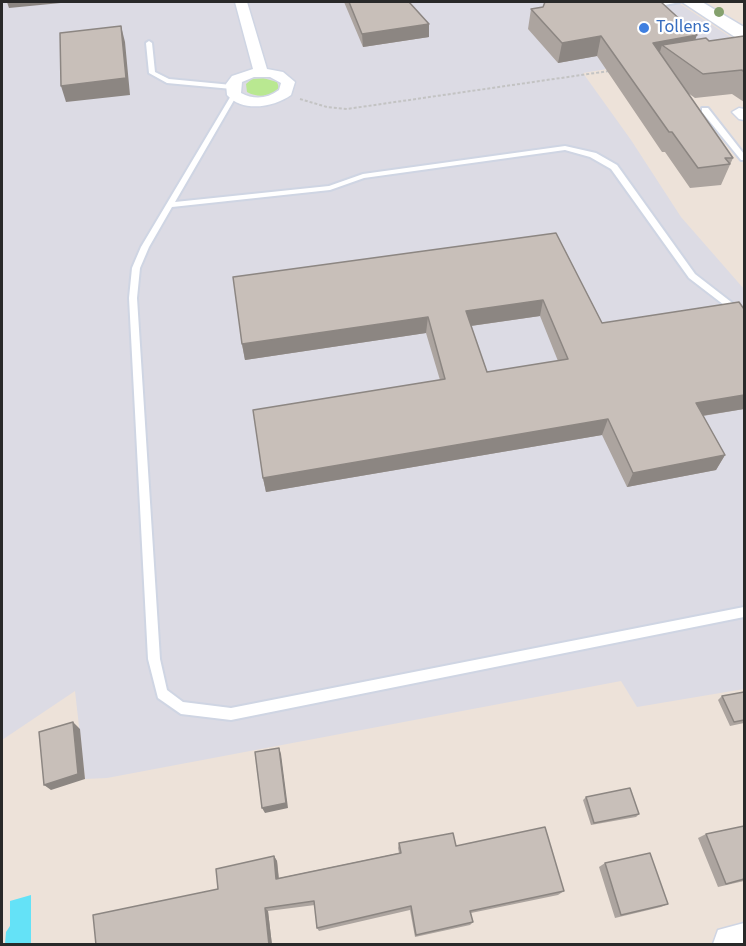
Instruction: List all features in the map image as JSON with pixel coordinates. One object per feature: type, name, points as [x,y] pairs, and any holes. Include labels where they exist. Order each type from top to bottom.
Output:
[{"type":"main road","points":[[691,2],[744,35]]},
{"type":"main road","points":[[708,2],[744,24]]},
{"type":"street","points":[[241,2],[261,72]]},
{"type":"street","points":[[261,72],[284,78],[288,82],[286,92],[274,99],[256,102],[240,99],[233,91],[237,80],[243,75],[261,72]]},
{"type":"street","points":[[732,945],[744,942]]},
{"type":"lane","points":[[644,7],[676,2]]},
{"type":"lane","points":[[149,44],[152,73],[167,81],[233,91],[145,247],[136,268],[133,298],[154,659],[162,694],[181,708],[231,714],[744,612]]},
{"type":"lane","points":[[705,110],[744,158]]},
{"type":"lane","points":[[169,205],[330,189],[363,176],[565,148],[593,155],[614,167],[692,276],[744,316]]},
{"type":"path","points":[[286,92],[305,102],[347,109],[610,71]]},
{"type":"shaded area","points":[[2,2],[677,2],[744,46],[583,73],[631,140],[681,217],[744,289],[744,689],[637,707],[621,681],[107,778],[85,779],[75,691],[2,740]]},
{"type":"green space","points":[[263,78],[277,82],[279,88],[264,96],[247,92],[246,84],[252,79]]},
{"type":"water","points":[[31,895],[31,944],[5,944],[6,932],[10,926],[10,901]]},
{"type":"building","points":[[349,2],[409,2],[429,24],[362,34]]},
{"type":"building","points":[[545,2],[661,2],[697,35],[653,43],[733,158],[725,158],[730,164],[698,168],[672,132],[669,132],[601,36],[562,43],[531,9],[543,7]]},
{"type":"building","points":[[121,26],[126,78],[61,86],[60,33]]},
{"type":"building","points":[[744,36],[744,72],[742,70],[703,74],[662,45],[706,38],[709,41]]},
{"type":"building","points":[[556,233],[602,323],[739,302],[744,309],[744,395],[696,403],[725,455],[633,473],[608,419],[263,478],[253,410],[445,379],[428,317],[242,344],[233,277]],"holes":[[[543,300],[568,359],[487,372],[466,311]]]},
{"type":"building","points":[[744,692],[744,720],[734,722],[722,696]]},
{"type":"building","points":[[73,722],[78,774],[44,785],[39,732]]},
{"type":"building","points":[[279,748],[286,803],[262,808],[255,752]]},
{"type":"building","points":[[630,788],[639,814],[594,823],[586,797]]},
{"type":"building","points":[[744,826],[744,879],[726,884],[706,834]]},
{"type":"building","points":[[545,827],[564,891],[470,911],[473,922],[416,935],[411,906],[317,928],[314,901],[265,908],[269,945],[96,945],[93,915],[218,889],[216,869],[274,856],[276,879],[401,853],[399,843],[453,833],[456,846]]},
{"type":"building","points":[[650,853],[668,904],[621,915],[605,863]]},
{"type":"place","name":"Tollens","points":[[644,28]]}]
